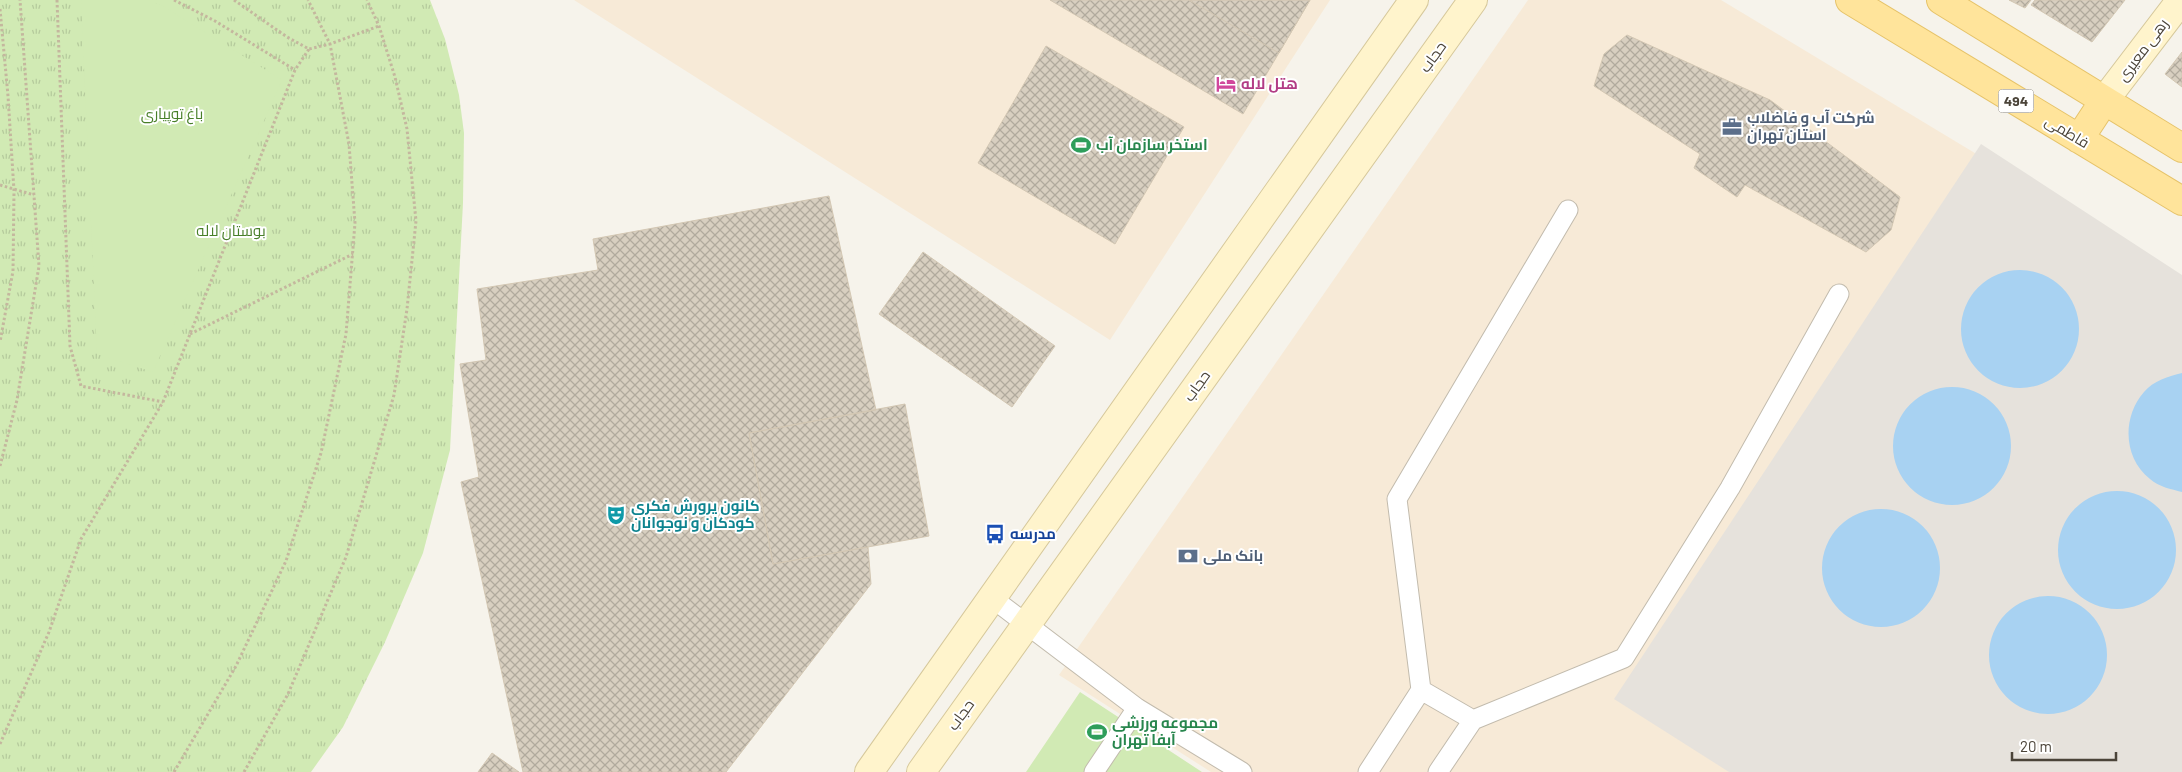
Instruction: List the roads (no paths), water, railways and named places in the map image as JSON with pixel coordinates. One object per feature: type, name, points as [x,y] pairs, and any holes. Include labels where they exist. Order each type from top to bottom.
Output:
[{"type":"main road","points":[[869,772],[1414,0]]},
{"type":"main road","name":"حجاب","points":[[921,772],[1473,0]]},
{"type":"main road","name":"فاطمی","points":[[1850,0],[2182,201]]},
{"type":"main road","points":[[1941,0],[2182,148]]},
{"type":"main road","name":"رهی معیری","points":[[2104,101],[2181,0]]},
{"type":"main road","points":[[2079,139],[2104,101]]},
{"type":"lane","points":[[1368,772],[1421,690],[1397,499],[1568,210]]},
{"type":"lane","points":[[1438,772],[1473,720],[1624,658],[1730,488],[1839,294]]},
{"type":"lane","points":[[992,598],[1137,708],[1242,772]]},
{"type":"lane","points":[[1421,690],[1473,720]]},
{"type":"lane","points":[[1094,772],[1137,708]]},
{"type":"water","points":[[2020,270],[2043,275],[2062,287],[2074,306],[2079,329],[2074,352],[2062,371],[2043,383],[2020,388],[1997,383],[1978,371],[1966,352],[1961,329],[1966,306],[1978,287],[1997,275]]},
{"type":"water","points":[[2182,373],[2182,492],[2157,484],[2141,470],[2130,449],[2129,425],[2137,402],[2148,388],[2167,377]]},
{"type":"water","points":[[1952,387],[1964,388],[1975,392],[1994,404],[2006,423],[2010,434],[2010,458],[2006,469],[1994,488],[1975,500],[1964,504],[1952,505],[1940,504],[1929,500],[1910,488],[1898,469],[1894,458],[1893,446],[1894,434],[1898,423],[1910,404],[1929,392],[1940,388]]},
{"type":"water","points":[[2117,491],[2140,495],[2159,508],[2172,527],[2176,550],[2172,573],[2159,592],[2140,605],[2117,609],[2094,605],[2075,592],[2062,573],[2058,550],[2062,527],[2075,508],[2094,495]]},
{"type":"water","points":[[1881,509],[1904,513],[1923,526],[1936,545],[1940,568],[1936,591],[1923,610],[1904,623],[1881,627],[1858,623],[1839,610],[1826,591],[1822,568],[1826,545],[1839,526],[1858,513]]},
{"type":"water","points":[[2048,596],[2071,600],[2090,613],[2103,632],[2107,655],[2103,678],[2090,697],[2071,710],[2048,714],[2025,710],[2006,697],[1993,678],[1989,655],[1993,632],[2006,613],[2025,600]]},
{"type":"place","name":"هتل لاله","points":[[1226,84]]},
{"type":"place","name":"شرکت آب و فاضلاب استان تهران","points":[[1732,127]]},
{"type":"place","name":"استخر سازمان آب","points":[[1081,145]]},
{"type":"place","name":"کانون پرورش فکری کودکان و نوجوانان","points":[[616,515]]},
{"type":"place","name":"مدرسه","points":[[995,534]]},
{"type":"place","name":"بانک ملی","points":[[1188,556]]},
{"type":"place","name":"مجموعه ورزشی آبفا تهران","points":[[1097,732]]},
{"type":"park label","name":"باغ توپیاری","points":[[172,114]]},
{"type":"park label","name":"بوستان لاله","points":[[231,231]]}]
